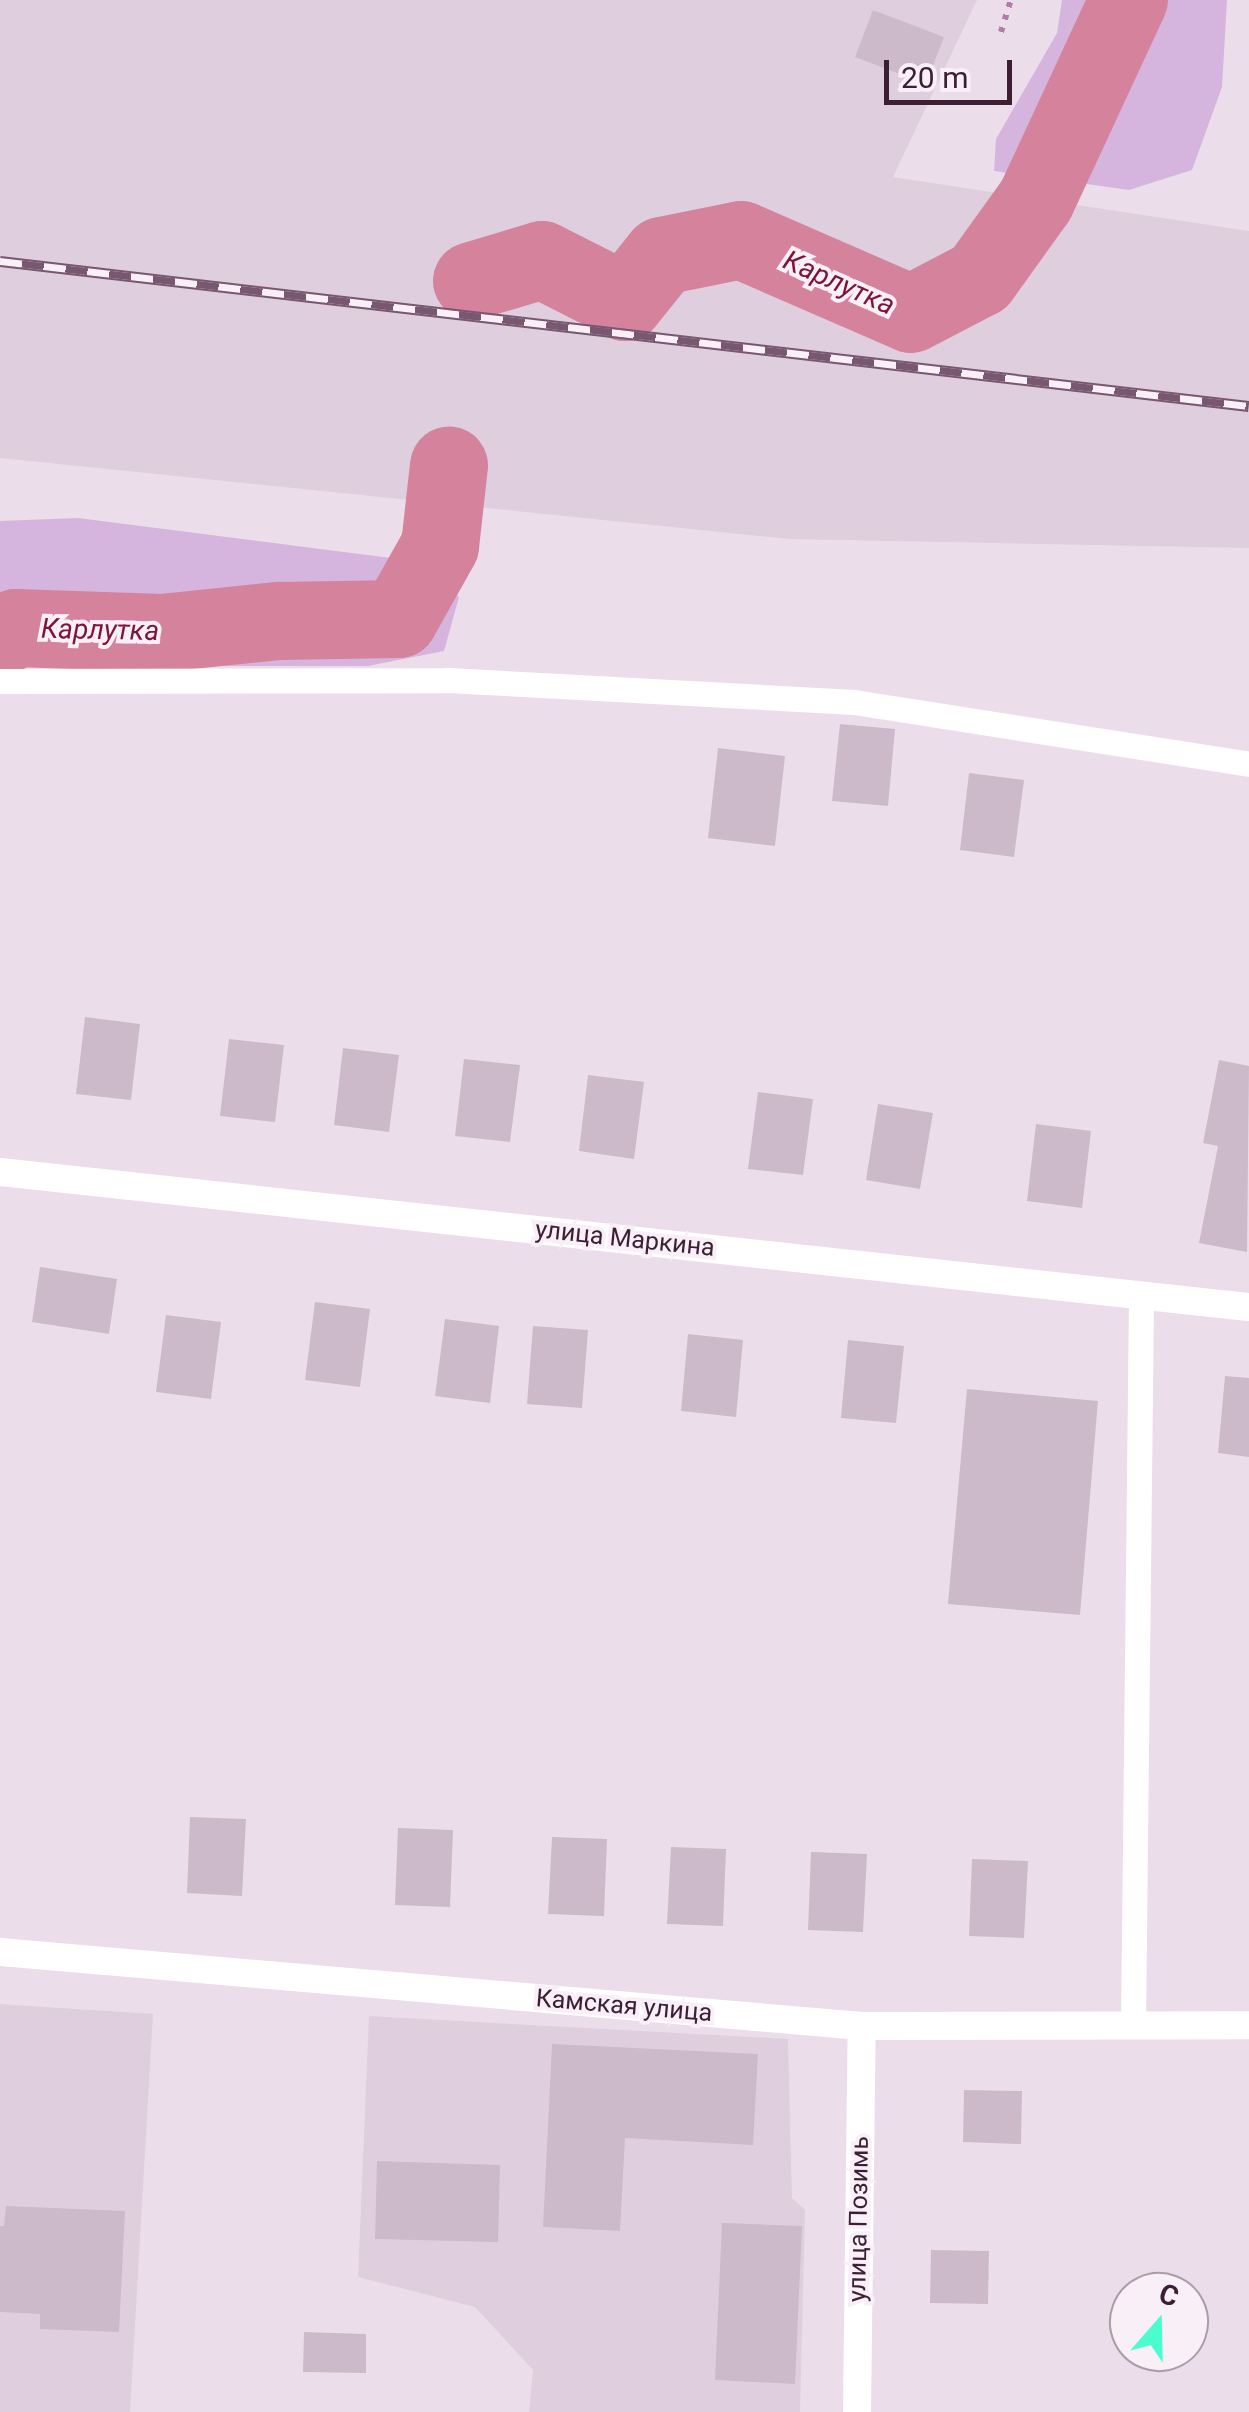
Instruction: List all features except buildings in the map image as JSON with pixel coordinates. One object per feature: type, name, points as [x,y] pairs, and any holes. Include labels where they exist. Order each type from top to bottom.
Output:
[{"type":"street","name":"улица Маркина","points":[[0,1172],[1249,1307]]},
{"type":"street","name":"Камская улица","points":[[0,1952],[862,2026],[1249,2025]]},
{"type":"street","name":"улица Позимь","points":[[857,2412],[862,2026]]},
{"type":"lane","points":[[0,682],[448,680],[854,702],[1249,764]]},
{"type":"lane","points":[[1133,2026],[1141,1295]]},
{"type":"path","points":[[1001,32],[1010,0]]},
{"type":"shaded area","points":[[0,0],[977,0],[893,177],[1249,231],[1249,548],[789,539],[0,458]]},
{"type":"shaded area","points":[[1062,0],[1227,0],[1222,87],[1192,170],[1129,190],[994,171],[996,139],[1057,33]]},
{"type":"shaded area","points":[[78,518],[422,562],[459,597],[444,651],[368,666],[61,666],[0,658],[0,521]]},
{"type":"shaded area","points":[[0,2004],[153,2014],[130,2412],[0,2412]]},
{"type":"shaded area","points":[[369,2016],[788,2039],[792,2198],[805,2210],[800,2412],[529,2412],[533,2370],[475,2307],[358,2277]]},
{"type":"waterway","name":"Карлутка","points":[[472,281],[542,260],[625,302],[662,256],[741,240],[911,314],[980,278],[1036,200],[1129,0]]},
{"type":"waterway","name":"Карлутка","points":[[0,638],[16,628],[162,633],[279,621],[399,619],[440,546],[449,466]]},
{"type":"railway","points":[[0,261],[1249,406]]}]
